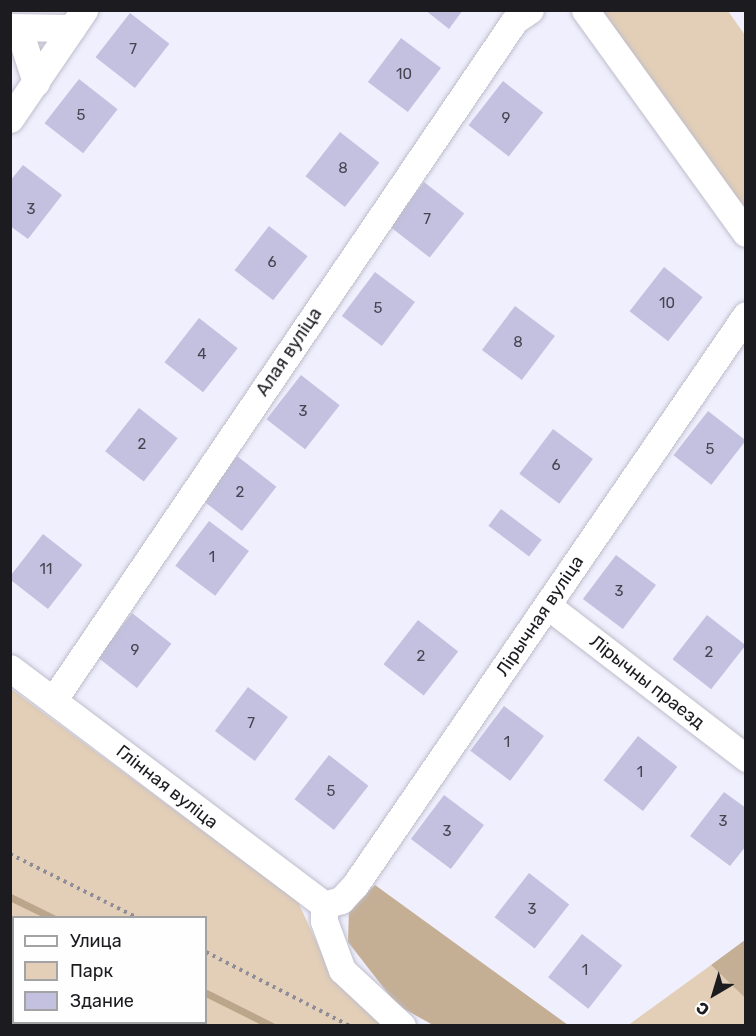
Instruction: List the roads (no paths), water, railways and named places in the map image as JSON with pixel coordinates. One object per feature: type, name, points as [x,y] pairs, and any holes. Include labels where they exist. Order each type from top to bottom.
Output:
[{"type":"street","name":"Алая вуліца","points":[[54,699],[515,20],[530,10]]},
{"type":"street","points":[[585,10],[746,233]]},
{"type":"street","points":[[36,82],[15,29],[78,19]]},
{"type":"street","points":[[10,119],[78,19]]},
{"type":"street","name":"Лірычная вуліца","points":[[324,905],[341,900],[355,885],[746,315]]},
{"type":"street","name":"Лірычны праезд","points":[[548,606],[746,758]]},
{"type":"street","name":"Глінная вуліца","points":[[10,668],[324,905]]},
{"type":"street","points":[[324,905],[324,921],[342,970],[402,1026]]},
{"type":"waterway","points":[[10,897],[49,916]]},
{"type":"waterway","points":[[207,994],[272,1026]]}]
